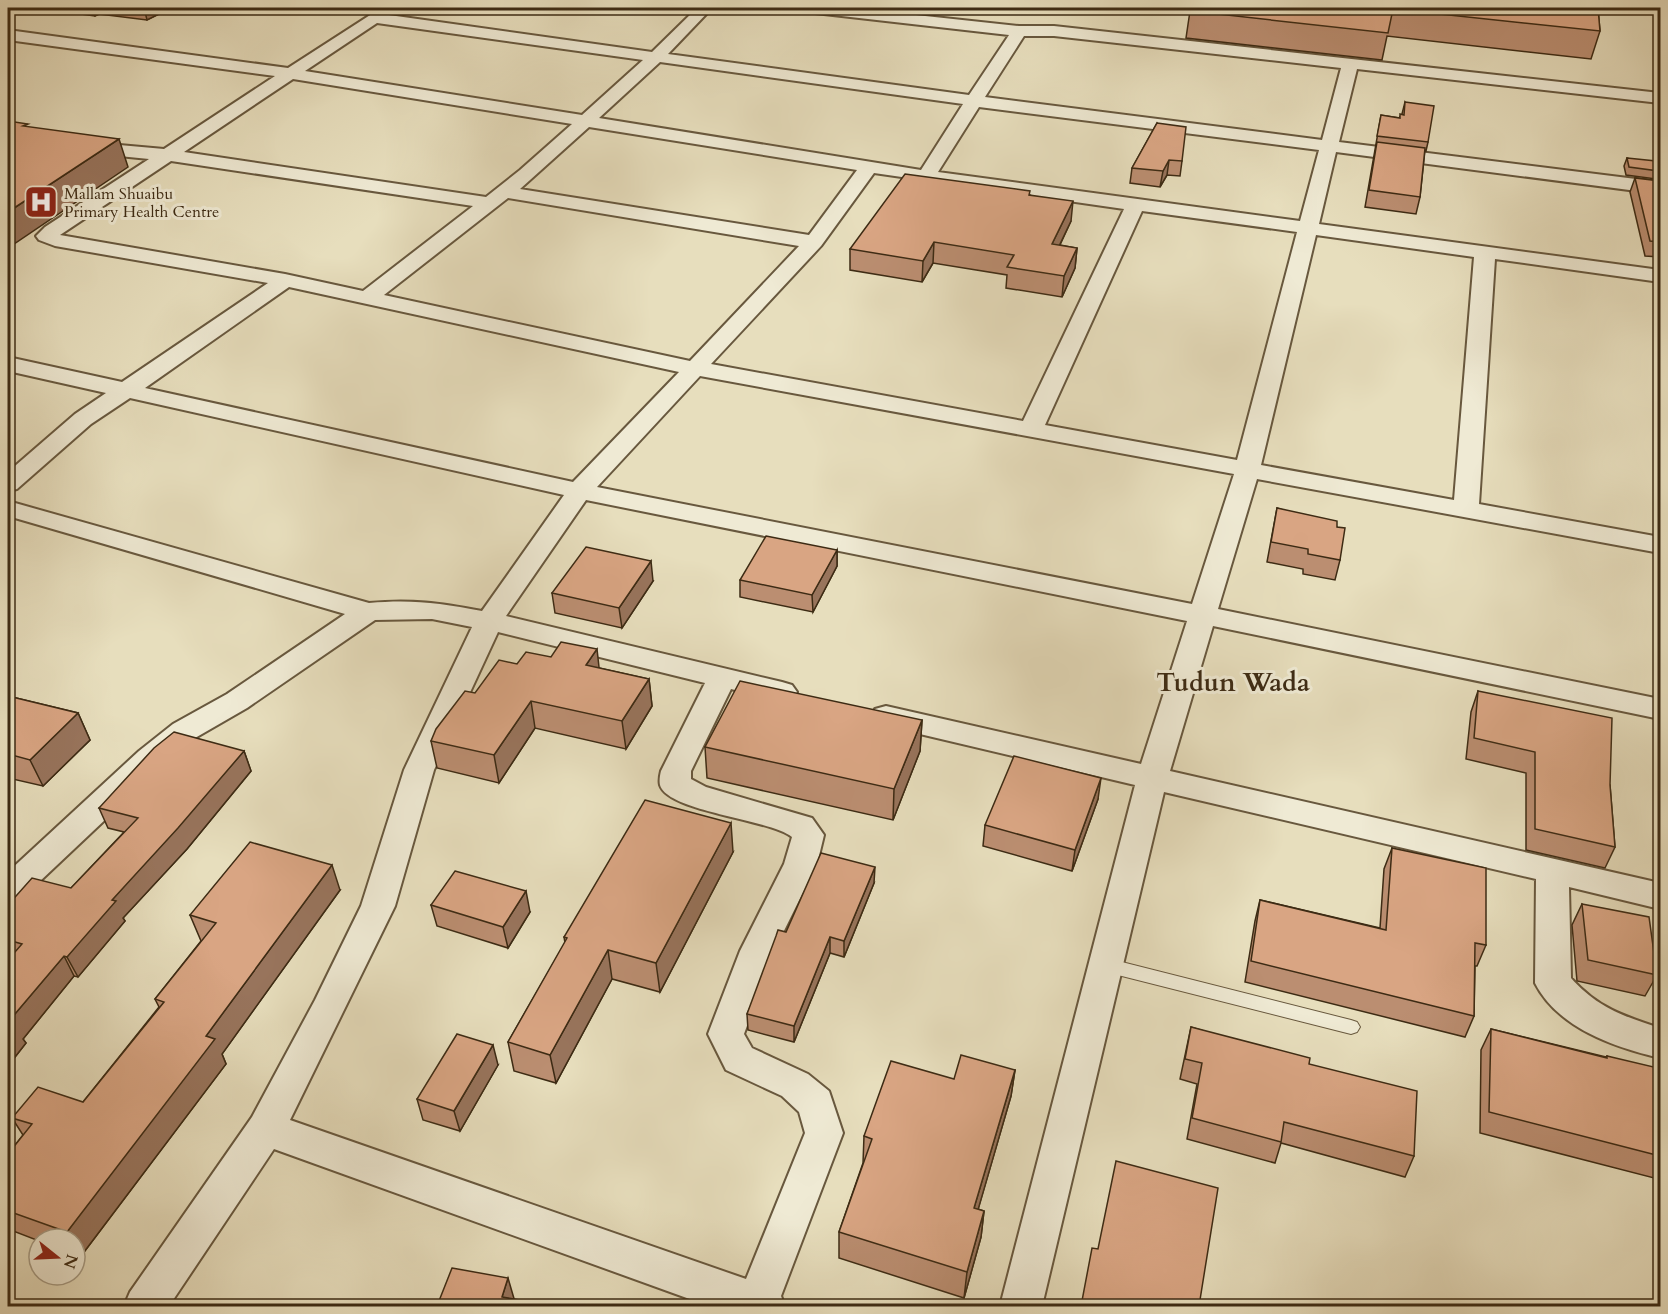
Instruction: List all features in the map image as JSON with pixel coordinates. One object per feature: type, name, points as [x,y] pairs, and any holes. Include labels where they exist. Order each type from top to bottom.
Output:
[{"type":"street","points":[[390,8],[46,236],[55,240],[285,280],[693,368],[1660,545]]},
{"type":"street","points":[[367,298],[496,197],[587,121],[705,8]]},
{"type":"street","points":[[815,8],[1019,31],[1054,30],[1660,98]]},
{"type":"street","points":[[1054,30],[1065,15]]},
{"type":"street","points":[[374,18],[975,101],[1660,188]]},
{"type":"street","points":[[926,176],[1019,31]]},
{"type":"street","points":[[8,35],[293,74],[926,176],[1307,226],[1660,276]]},
{"type":"street","points":[[1022,1306],[1152,780],[1247,471],[1350,63]]},
{"type":"street","points":[[8,140],[168,155],[496,197],[814,242]]},
{"type":"street","points":[[145,1306],[267,1129],[378,906],[419,770],[489,621],[579,492],[693,368],[814,242],[869,167]]},
{"type":"street","points":[[1031,430],[1136,204]]},
{"type":"street","points":[[1466,510],[1485,251]]},
{"type":"street","points":[[8,484],[83,419],[258,301],[285,280]]},
{"type":"street","points":[[8,364],[128,389],[579,492],[1203,615],[1660,709]]},
{"type":"street","points":[[8,508],[368,612],[400,609],[432,610],[489,621],[804,696]]},
{"type":"street","points":[[8,891],[150,759],[184,731],[237,701],[368,612]]},
{"type":"street","points":[[267,1129],[760,1305],[824,1133],[816,1103],[795,1085],[738,1059],[726,1034],[757,950],[796,871],[807,845],[808,835],[801,826],[695,795],[675,784],[676,771],[722,677]]},
{"type":"street","points":[[861,710],[1152,780],[1660,896]]},
{"type":"street","points":[[1552,871],[1553,983],[1575,1007],[1612,1028],[1660,1043]]},
{"type":"lane","points":[[1106,965],[1350,1027]]},
{"type":"building","points":[[1192,8],[1598,8],[1600,31],[1393,9],[1388,33],[1190,11]]},
{"type":"building","points":[[1405,102],[1434,106],[1428,142],[1377,136],[1381,115],[1400,118],[1400,114],[1404,115]]},
{"type":"building","points":[[8,121],[28,124],[23,126],[119,139],[8,212]]},
{"type":"building","points":[[1157,123],[1186,127],[1182,161],[1169,160],[1163,171],[1132,168]]},
{"type":"building","points":[[1377,142],[1425,148],[1420,197],[1369,190]]},
{"type":"building","points":[[1627,158],[1656,161],[1659,171],[1629,167]]},
{"type":"building","points":[[905,174],[1030,191],[1029,195],[1073,201],[1052,244],[1077,248],[1064,276],[1007,267],[1014,255],[934,242],[923,261],[850,249]]},
{"type":"building","points":[[1635,178],[1660,181],[1660,242],[1650,241]]},
{"type":"building","points":[[1277,508],[1337,521],[1337,527],[1345,528],[1340,560],[1308,554],[1308,549],[1271,542]]},
{"type":"building","points":[[766,536],[837,550],[812,595],[740,580]]},
{"type":"building","points":[[586,547],[651,561],[619,608],[552,593]]},
{"type":"building","points":[[561,642],[597,649],[586,665],[649,679],[622,721],[531,701],[494,755],[431,741],[436,729],[465,691],[475,693],[499,660],[517,664],[526,652],[551,657]]},
{"type":"building","points":[[740,681],[922,720],[894,789],[705,747]]},
{"type":"building","points":[[1478,691],[1612,718],[1610,785],[1615,847],[1535,829],[1535,752],[1474,738]]},
{"type":"building","points":[[8,696],[78,713],[30,760],[8,754]]},
{"type":"building","points":[[174,732],[244,751],[112,900],[116,901],[67,957],[64,956],[9,1021],[14,1023],[8,1031],[8,960],[22,944],[8,940],[8,905],[32,878],[71,888],[138,818],[99,808],[154,748]]},
{"type":"building","points":[[1014,756],[1101,778],[1075,850],[985,825]]},
{"type":"building","points":[[645,800],[731,823],[656,963],[608,950],[550,1055],[508,1042],[567,938],[564,937]]},
{"type":"building","points":[[250,842],[332,865],[206,1036],[215,1039],[71,1227],[53,1227],[8,1211],[8,1154],[32,1124],[12,1118],[38,1087],[83,1102],[164,1002],[155,999],[216,923],[190,915]]},
{"type":"building","points":[[1392,848],[1486,868],[1486,945],[1475,943],[1474,1016],[1251,961],[1260,900],[1386,930]]},
{"type":"building","points":[[821,853],[875,867],[844,941],[830,937],[794,1026],[747,1014],[778,930],[786,932]]},
{"type":"building","points":[[455,871],[526,891],[503,927],[431,905]]},
{"type":"building","points":[[1582,904],[1649,917],[1657,975],[1588,960]]},
{"type":"building","points":[[1191,1027],[1310,1058],[1309,1064],[1417,1091],[1414,1156],[1284,1122],[1281,1142],[1192,1118],[1202,1063],[1185,1059]]},
{"type":"building","points":[[1491,1029],[1607,1058],[1607,1056],[1658,1068],[1660,1156],[1489,1112]]},
{"type":"building","points":[[457,1034],[493,1045],[454,1111],[417,1099]]},
{"type":"building","points":[[961,1055],[1015,1070],[974,1208],[984,1211],[967,1272],[839,1232],[872,1139],[864,1136],[891,1061],[954,1079]]},
{"type":"building","points":[[1116,1161],[1218,1188],[1199,1306],[1081,1306],[1092,1248],[1098,1249]]},
{"type":"building","points":[[452,1268],[508,1278],[502,1297],[554,1306],[437,1306]]},
{"type":"place","name":"Mallam Shuaibu Primary Health Centre","points":[[41,202]]},
{"type":"district","name":"Tudun Wada","points":[[1233,682]]}]
